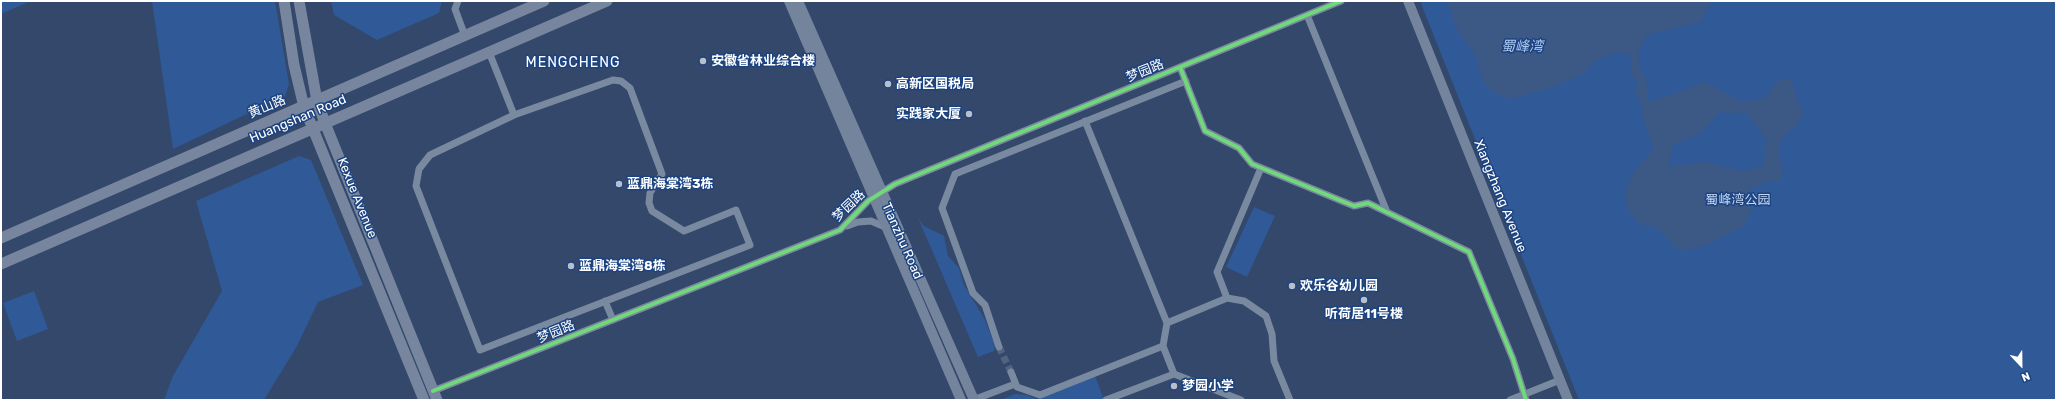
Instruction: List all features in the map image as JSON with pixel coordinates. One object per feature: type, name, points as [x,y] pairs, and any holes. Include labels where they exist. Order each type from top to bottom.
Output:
[{"type":"main road","name":"Kexue Avenue","points":[[284,1],[294,65],[304,107],[424,400]]},
{"type":"main road","name":"Kexue Avenue","points":[[299,1],[317,101],[435,396]]},
{"type":"main road","name":"黄山路","points":[[1,238],[544,1]]},
{"type":"main road","name":"Huangshan Road","points":[[1,264],[607,1]]},
{"type":"street","points":[[458,1],[455,9],[465,36]]},
{"type":"street","name":"Tianzhu Road","points":[[789,1],[877,194],[974,400]]},
{"type":"street","name":"Tianzhu Road","points":[[798,1],[877,194],[885,226],[961,400]]},
{"type":"street","name":"梦园路","points":[[435,396],[613,320],[845,227],[877,194],[1341,1]]},
{"type":"street","name":"Xiangzhang Avenue","points":[[1404,1],[1562,400]]},
{"type":"street","name":"Xiangzhang Avenue","points":[[1408,1],[1568,400]]},
{"type":"street","points":[[1307,15],[1387,212]]},
{"type":"street","points":[[489,52],[514,115]]},
{"type":"street","points":[[1180,67],[1205,131],[1239,148],[1252,164],[1354,206],[1368,203],[1469,252],[1513,359],[1525,397]]},
{"type":"street","points":[[606,81],[621,81],[630,88],[662,174],[650,193],[649,203],[652,211],[684,231],[736,210],[750,245],[480,350],[416,186],[417,177],[419,169],[430,155],[514,115],[606,81]]},
{"type":"street","points":[[999,347],[985,306],[973,293],[942,208],[955,174],[1186,82]]},
{"type":"street","points":[[1085,121],[1167,322],[1163,346],[1174,374]]},
{"type":"street","points":[[1227,298],[1217,272],[1261,168]]},
{"type":"street","points":[[845,227],[858,222],[871,221],[885,226]]},
{"type":"street","points":[[1167,322],[1227,298],[1244,300],[1266,316],[1272,334],[1274,361],[1290,400]]},
{"type":"street","points":[[605,301],[613,320]]},
{"type":"street","points":[[1011,372],[1017,387],[1040,397],[1163,346]]},
{"type":"street","points":[[1106,400],[1174,374],[1241,400]]},
{"type":"street","points":[[1510,400],[1525,397],[1555,382]]},
{"type":"street","points":[[974,400],[1015,384]]},
{"type":"green space","points":[[1,1],[31,1],[1,14]]},
{"type":"green space","points":[[152,1],[275,1],[289,84],[285,96],[173,149]]},
{"type":"green space","points":[[331,1],[442,1],[439,13],[377,40],[334,15]]},
{"type":"green space","name":"蜀峰湾公园","points":[[1420,1],[2056,1],[2056,400],[1579,400]]},
{"type":"green space","points":[[299,156],[311,160],[363,285],[318,302],[297,346],[264,400],[164,400],[173,376],[222,291],[196,201]]},
{"type":"green space","points":[[1254,207],[1275,216],[1247,277],[1226,267]]},
{"type":"green space","points":[[918,218],[924,226],[944,236],[948,256],[959,268],[964,285],[984,318],[995,345],[994,351],[978,357]]},
{"type":"green space","points":[[34,291],[48,329],[17,341],[3,303]]},
{"type":"green space","points":[[1095,376],[1104,400],[1000,400],[1015,394],[1027,395],[1036,399]]},
{"type":"water","name":"蜀峰湾","points":[[1446,1],[1711,1],[1701,22],[1647,35],[1638,52],[1640,70],[1647,83],[1648,101],[1672,95],[1705,81],[1731,97],[1743,102],[1764,98],[1780,79],[1792,80],[1796,98],[1804,113],[1797,125],[1781,139],[1778,153],[1783,172],[1779,181],[1766,182],[1750,189],[1746,198],[1752,211],[1743,226],[1708,244],[1685,251],[1678,249],[1656,227],[1640,224],[1630,213],[1625,198],[1627,185],[1637,167],[1654,149],[1643,118],[1641,102],[1635,94],[1638,83],[1631,73],[1632,56],[1619,52],[1596,60],[1581,75],[1554,87],[1509,99],[1496,94],[1483,82],[1476,56],[1458,31]],"holes":[[[1720,112],[1748,114],[1767,140],[1763,166],[1741,171],[1706,162],[1669,167],[1672,145],[1699,134]]]},
{"type":"tunnel","points":[[999,347],[1011,372]]},
{"type":"cycle path","points":[[433,391],[840,230],[868,201],[895,184],[1341,1]]},
{"type":"cycle path","points":[[1180,67],[1205,131],[1239,148],[1252,164],[1354,206],[1368,203],[1469,252],[1513,359],[1526,400]]},
{"type":"place","name":"安徽省林业综合楼","points":[[703,61]]},
{"type":"place","name":"高新区国税局","points":[[888,84]]},
{"type":"place","name":"实践家大厦","points":[[969,114]]},
{"type":"place","name":"蓝鼎海棠湾3栋","points":[[619,184]]},
{"type":"place","name":"蓝鼎海棠湾8栋","points":[[571,266]]},
{"type":"place","name":"欢乐谷幼儿园","points":[[1292,286]]},
{"type":"place","name":"听荷居11号楼","points":[[1364,300]]},
{"type":"place","name":"梦园小学","points":[[1174,386]]},
{"type":"district","name":"MENGCHENG","points":[[573,63]]}]
